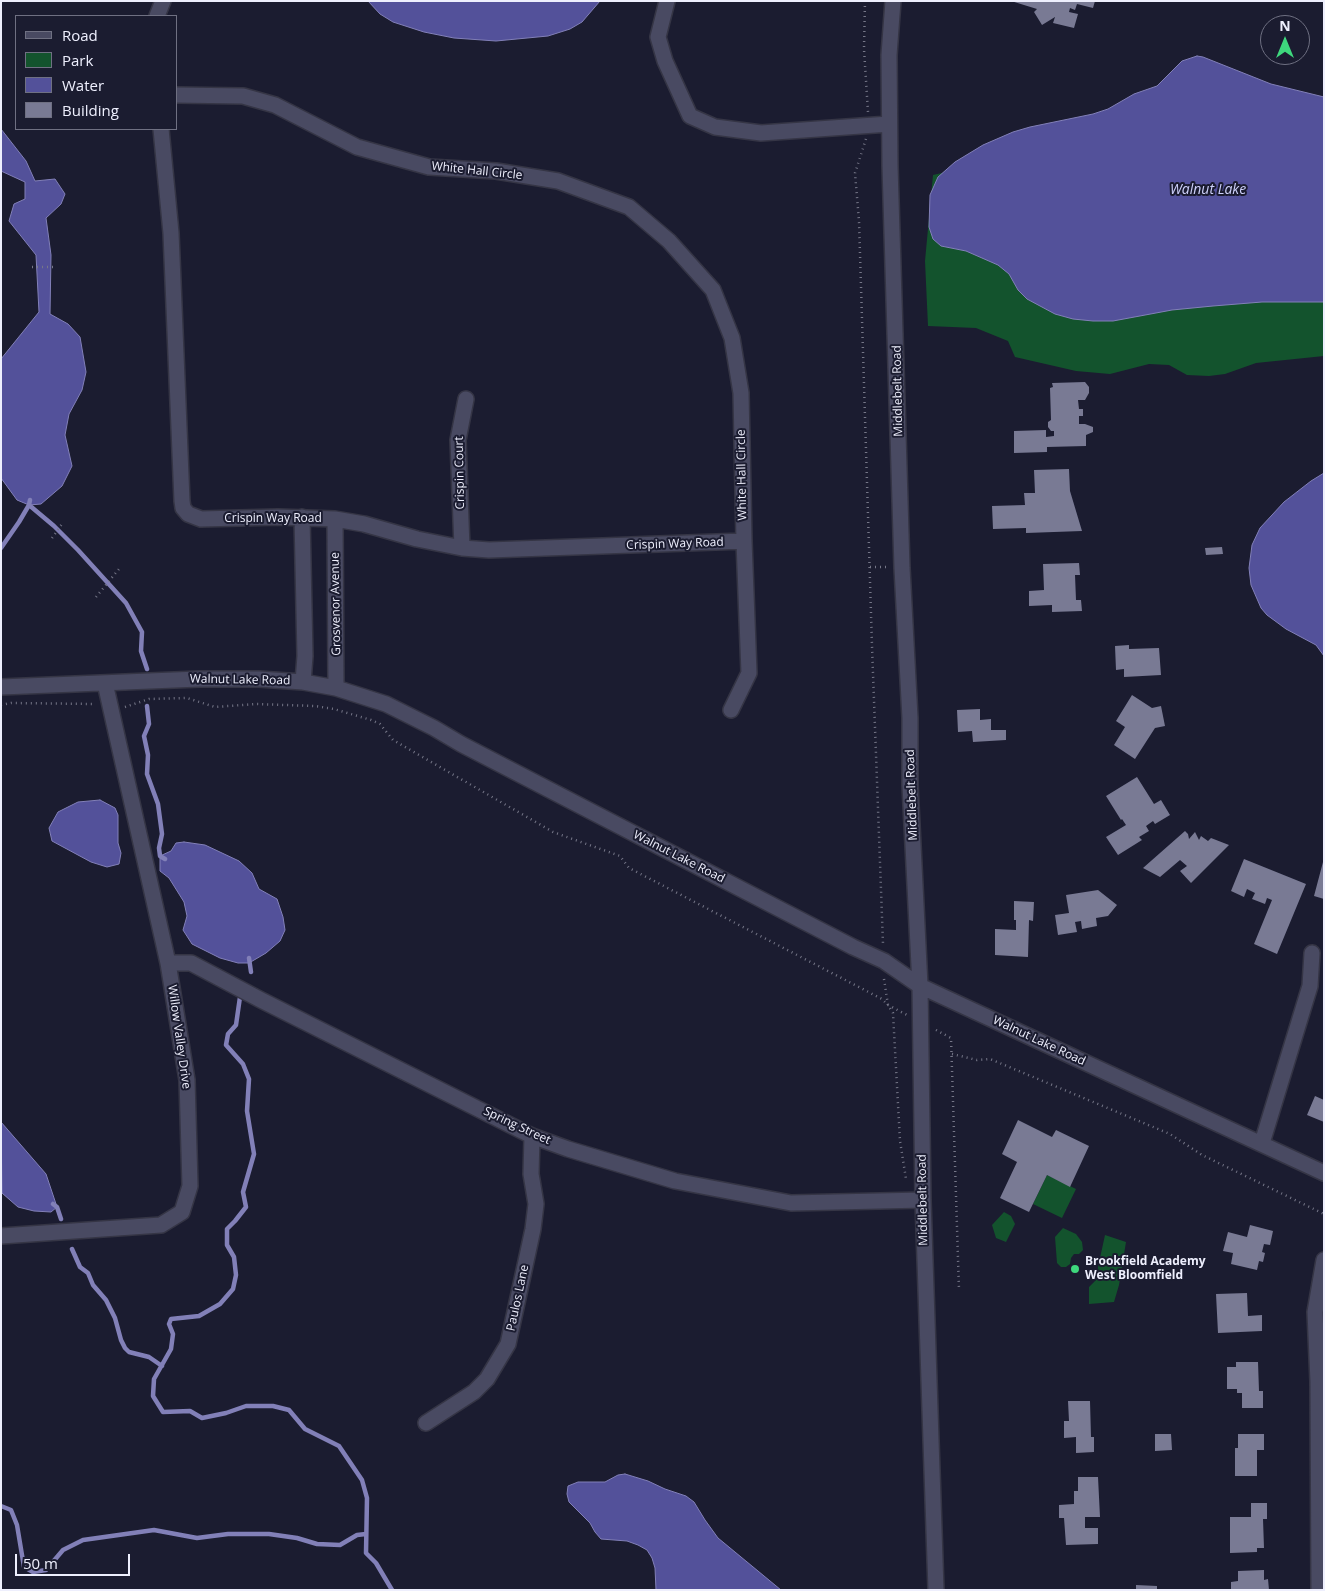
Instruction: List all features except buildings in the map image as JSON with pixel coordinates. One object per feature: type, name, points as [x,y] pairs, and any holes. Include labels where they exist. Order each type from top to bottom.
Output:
[{"type":"street","points":[[157,15],[163,1]]},
{"type":"street","points":[[667,1],[658,37],[665,62],[690,116],[715,127],[761,134],[889,124]]},
{"type":"street","name":"Middlebelt Road","points":[[893,1],[889,55],[889,124],[902,568],[910,718],[910,785],[921,1021],[916,1200],[936,1590]]},
{"type":"street","name":"White Hall Circle","points":[[178,95],[243,96],[275,105],[357,147],[429,167],[496,171],[558,181],[629,207],[669,241],[713,290],[732,338],[741,393],[744,541],[750,673],[731,710]]},
{"type":"street","name":"Crispin Way Road","points":[[161,130],[171,233],[181,491],[183,508],[188,514],[201,520],[302,517],[335,520],[364,524],[417,539],[462,548],[489,550],[744,541]]},
{"type":"street","name":"Crispin Court","points":[[462,548],[458,440],[466,400]]},
{"type":"street","points":[[302,517],[305,656],[303,682]]},
{"type":"street","name":"Grosvenor Avenue","points":[[335,520],[336,688]]},
{"type":"street","name":"Walnut Lake Road","points":[[1,687],[259,678],[303,682],[336,688],[386,704],[853,947],[884,961],[920,986],[1324,1173]]},
{"type":"street","name":"Willow Valley Drive","points":[[1,1236],[161,1225],[182,1212],[190,1186],[187,1080],[168,963],[105,683]]},
{"type":"street","points":[[1262,1143],[1310,986],[1312,953]]},
{"type":"street","name":"Spring Street","points":[[168,963],[191,963],[532,1136],[568,1149],[675,1181],[791,1203],[916,1200]]},
{"type":"street","name":"Paulos Lane","points":[[426,1423],[474,1392],[487,1379],[508,1344],[533,1229],[536,1204],[531,1174],[532,1136]]},
{"type":"street","points":[[1318,1590],[1321,1382],[1315,1312],[1324,1260]]},
{"type":"path","points":[[865,1],[864,49],[869,132],[855,173],[859,221],[884,985],[888,1005],[893,1013],[900,1141],[916,1200]]},
{"type":"path","points":[[32,267],[56,267]]},
{"type":"path","points":[[52,538],[62,524]]},
{"type":"path","points":[[96,596],[120,570]]},
{"type":"path","points":[[1,705],[11,703],[90,704],[123,707],[148,699],[187,698],[215,707],[256,704],[315,706],[334,709],[371,720],[380,724],[393,740],[553,832],[620,856],[629,868],[882,999],[899,1012],[921,1021],[951,1038],[959,1290]]},
{"type":"path","points":[[952,1054],[977,1060],[990,1059],[1170,1134],[1202,1155],[1324,1214]]},
{"type":"green space","name":"Walnut Lake","points":[[1007,158],[1324,190],[1324,356],[1256,363],[1225,374],[1209,376],[1187,375],[1169,365],[1149,364],[1110,374],[1076,371],[1015,357],[1008,341],[976,328],[928,326],[925,261],[933,175]]},
{"type":"green space","points":[[1047,1175],[1076,1189],[1062,1218],[1033,1204]]},
{"type":"green space","points":[[1004,1212],[1011,1216],[1015,1224],[1006,1242],[996,1238],[992,1225]]},
{"type":"green space","points":[[1063,1228],[1076,1234],[1082,1242],[1083,1250],[1079,1254],[1074,1254],[1070,1264],[1066,1267],[1061,1267],[1057,1263],[1055,1237]]},
{"type":"green space","points":[[1105,1235],[1126,1242],[1119,1285],[1114,1302],[1089,1304],[1089,1287],[1095,1281]]},
{"type":"water","points":[[368,1],[600,1],[582,22],[570,29],[548,36],[496,41],[454,38],[424,32],[393,22],[380,14]]},
{"type":"water","name":"Walnut Lake","points":[[1197,56],[1271,84],[1324,97],[1324,302],[1262,302],[1213,306],[1172,310],[1113,321],[1073,319],[1055,314],[1027,299],[1018,290],[1009,274],[998,265],[966,251],[941,246],[933,239],[929,227],[930,195],[938,177],[955,162],[983,145],[1013,132],[1108,109],[1134,94],[1157,86],[1182,61]]},
{"type":"water","points":[[1,129],[26,161],[35,181],[55,179],[65,194],[61,204],[46,218],[51,255],[50,314],[68,324],[80,337],[86,372],[82,390],[69,414],[65,435],[72,466],[62,486],[41,504],[29,505],[17,500],[1,478],[1,359],[39,312],[36,255],[9,221],[14,204],[25,199],[25,182],[1,171]]},
{"type":"water","points":[[1324,473],[1324,656],[1316,645],[1286,629],[1267,615],[1261,608],[1251,585],[1249,568],[1252,545],[1260,528],[1284,502]]},
{"type":"water","points":[[100,800],[115,808],[118,815],[118,843],[121,853],[119,864],[107,867],[91,862],[52,841],[49,828],[58,812],[78,802]]},
{"type":"water","points":[[184,842],[205,845],[239,861],[252,873],[259,889],[277,899],[285,930],[280,941],[266,953],[249,963],[238,963],[220,958],[192,944],[183,930],[187,916],[184,902],[169,878],[160,871],[160,856],[171,851],[176,843]]},
{"type":"water","points":[[1,1122],[46,1174],[57,1207],[51,1212],[34,1211],[18,1207],[2,1193]]},
{"type":"water","points":[[625,1474],[686,1496],[694,1502],[718,1538],[781,1590],[656,1590],[655,1568],[647,1550],[627,1541],[601,1539],[590,1523],[569,1502],[568,1486],[578,1482],[605,1482],[618,1475]]},
{"type":"waterway","points":[[1,548],[19,522],[30,500]]},
{"type":"waterway","points":[[29,505],[78,550],[126,603],[142,632],[141,651],[147,669]]},
{"type":"waterway","points":[[147,706],[149,724],[144,736],[148,755],[147,774],[158,804],[162,834],[159,848],[160,856],[165,859]]},
{"type":"waterway","points":[[249,958],[251,972]]},
{"type":"waterway","points":[[240,997],[236,1025],[228,1034],[226,1045],[243,1064],[249,1079],[247,1111],[254,1154],[243,1192],[246,1207],[227,1229],[227,1245],[234,1257],[236,1275],[233,1289],[220,1304],[199,1316],[171,1319],[169,1324],[173,1334],[171,1349],[154,1379],[153,1396],[163,1412],[190,1411],[202,1418],[246,1406],[273,1406],[289,1410],[305,1429],[339,1446],[362,1480],[367,1498],[366,1553],[376,1563],[392,1590]]},
{"type":"waterway","points":[[53,1204],[57,1207],[61,1219]]},
{"type":"waterway","points":[[72,1249],[80,1267],[88,1273],[93,1285],[106,1300],[115,1318],[125,1348],[129,1352],[149,1357],[162,1366]]},
{"type":"waterway","points":[[1,1506],[11,1510],[17,1525],[24,1567],[33,1572],[46,1570],[63,1550],[83,1540],[154,1530],[197,1538],[228,1534],[269,1534],[297,1538],[317,1544],[340,1545],[357,1535],[366,1534]]},
{"type":"place","name":"Brookfield Academy West Bloomfield","points":[[1075,1269]]}]
